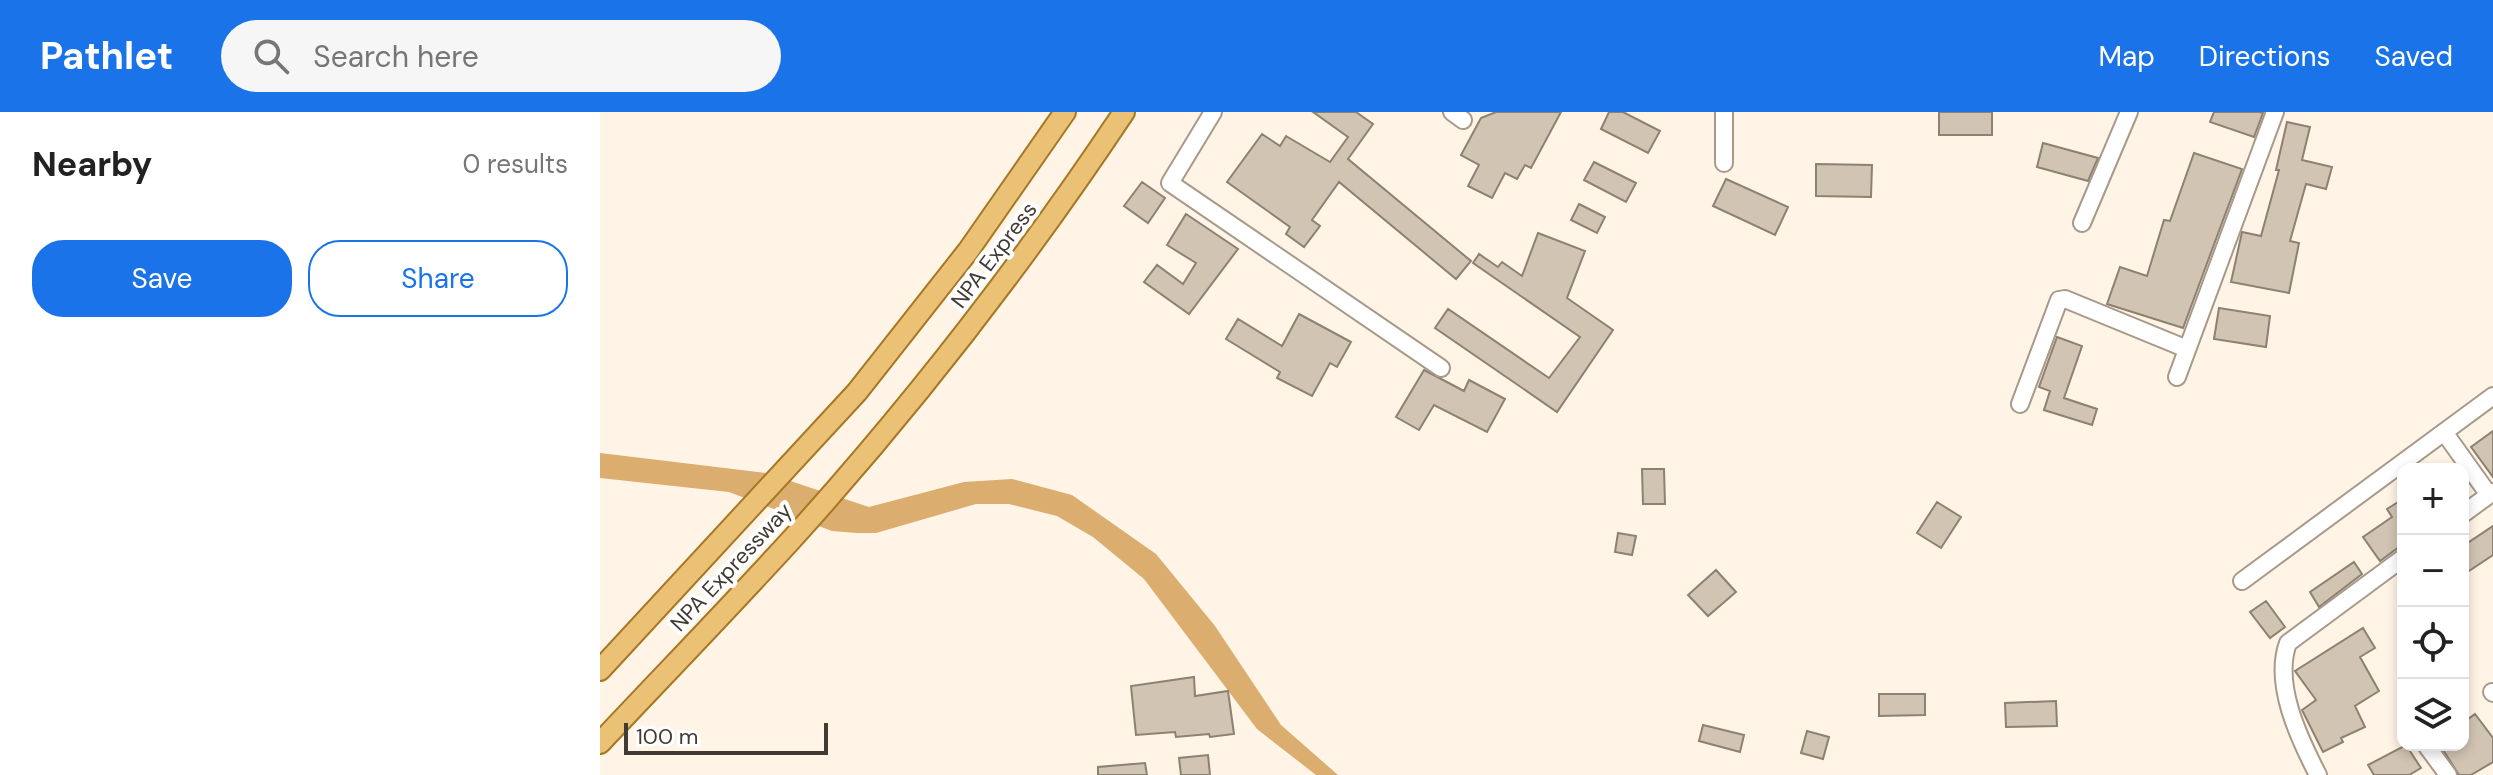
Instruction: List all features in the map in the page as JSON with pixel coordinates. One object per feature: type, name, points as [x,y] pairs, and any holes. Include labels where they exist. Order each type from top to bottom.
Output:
[{"type":"main road","name":"NPA Express","points":[[857,392],[968,251],[1065,112]]},
{"type":"main road","name":"NPA Express","points":[[894,420],[1030,250],[1124,112]]},
{"type":"main road","name":"NPA Expressway","points":[[600,670],[857,392]]},
{"type":"main road","name":"NPA Expressway","points":[[600,743],[792,538],[894,420]]},
{"type":"street","points":[[1213,112],[1170,183],[1441,368]]},
{"type":"street","points":[[1724,112],[1724,163]]},
{"type":"street","points":[[2082,223],[2129,112]]},
{"type":"street","points":[[2177,377],[2275,112]]},
{"type":"street","points":[[2020,404],[2059,300],[2065,299],[2187,349]]},
{"type":"street","points":[[2242,581],[2493,396]]},
{"type":"street","points":[[2444,432],[2491,494],[2469,510]]},
{"type":"street","points":[[2318,775],[2305,750],[2287,693],[2282,661],[2288,643],[2397,562]]},
{"type":"street","points":[[2430,751],[2448,775]]},
{"type":"shaded area","points":[[600,453],[766,473],[869,507],[964,482],[1012,479],[1072,495],[1156,554],[1215,626],[1281,725],[1338,775],[1316,775],[1257,729],[1144,579],[1093,537],[1057,516],[1009,504],[976,504],[876,533],[832,531],[729,492],[600,478]]},
{"type":"building","points":[[1313,112],[1356,112],[1373,124],[1348,159],[1471,261],[1456,279],[1339,182],[1312,220],[1320,226],[1304,247],[1286,234],[1290,227],[1227,182],[1262,134],[1280,146],[1286,136],[1330,162],[1348,137]]},
{"type":"building","points":[[1496,112],[1561,112],[1531,168],[1525,165],[1517,179],[1505,173],[1492,198],[1468,186],[1479,165],[1461,155],[1481,118]]},
{"type":"building","points":[[1609,112],[1623,112],[1660,131],[1648,153],[1601,129]]},
{"type":"building","points":[[1939,112],[1992,112],[1992,135],[1939,135]]},
{"type":"building","points":[[2214,112],[2263,113],[2254,137],[2210,122]]},
{"type":"building","points":[[2287,122],[2310,127],[2302,160],[2332,167],[2326,189],[2306,184],[2290,241],[2299,243],[2289,293],[2231,282],[2242,232],[2261,236],[2279,170],[2276,170]]},
{"type":"building","points":[[2043,143],[2098,158],[2088,181],[2037,167]]},
{"type":"building","points":[[2194,153],[2242,169],[2183,328],[2107,304],[2120,267],[2147,276],[2164,220],[2170,221]]},
{"type":"building","points":[[1594,162],[1636,183],[1626,202],[1584,180]]},
{"type":"building","points":[[1816,164],[1872,165],[1871,197],[1816,196]]},
{"type":"building","points":[[1726,179],[1788,207],[1775,235],[1713,206]]},
{"type":"building","points":[[1142,182],[1165,198],[1148,223],[1124,206]]},
{"type":"building","points":[[1579,204],[1605,217],[1597,233],[1571,220]]},
{"type":"building","points":[[1186,214],[1238,249],[1189,314],[1144,282],[1157,265],[1183,284],[1196,263],[1167,245]]},
{"type":"building","points":[[1538,233],[1585,251],[1567,298],[1613,330],[1557,412],[1435,328],[1448,309],[1549,378],[1580,337],[1473,263],[1479,254],[1498,267],[1502,262],[1522,276]]},
{"type":"building","points":[[2219,308],[2270,316],[2266,347],[2214,339]]},
{"type":"building","points":[[1299,314],[1351,342],[1337,367],[1330,363],[1312,396],[1277,378],[1280,372],[1226,339],[1238,319],[1282,346]]},
{"type":"building","points":[[2057,337],[2082,346],[2064,398],[2097,409],[2092,425],[2044,410],[2050,391],[2039,387]]},
{"type":"building","points":[[1424,370],[1464,391],[1469,380],[1505,399],[1487,432],[1434,405],[1419,430],[1396,417]]},
{"type":"building","points":[[2493,431],[2493,477],[2471,447]]},
{"type":"building","points":[[1642,469],[1664,469],[1665,504],[1643,504]]},
{"type":"building","points":[[1937,502],[1961,517],[1941,548],[1917,533]]},
{"type":"building","points":[[2397,503],[2397,548],[2380,561],[2363,537],[2392,517],[2387,509]]},
{"type":"building","points":[[2493,526],[2493,555],[2469,571],[2469,542]]},
{"type":"building","points":[[1618,533],[1636,536],[1632,555],[1615,552]]},
{"type":"building","points":[[2354,562],[2362,574],[2319,607],[2310,592]]},
{"type":"building","points":[[1716,570],[1736,592],[1708,616],[1688,595]]},
{"type":"building","points":[[2266,601],[2285,627],[2270,638],[2250,612]]},
{"type":"building","points":[[2363,628],[2375,648],[2360,657],[2379,691],[2355,706],[2365,727],[2341,738],[2343,742],[2323,752],[2302,710],[2316,700],[2295,671]]},
{"type":"building","points":[[1194,677],[1195,696],[1228,691],[1234,734],[1210,737],[1209,734],[1176,737],[1175,732],[1136,735],[1131,686]]},
{"type":"building","points":[[1879,694],[1925,694],[1925,715],[1879,716]]},
{"type":"building","points":[[2056,701],[2057,726],[2006,727],[2005,703]]},
{"type":"building","points":[[2475,714],[2493,738],[2493,762],[2471,775],[2459,775],[2444,751],[2469,751],[2469,718]]},
{"type":"building","points":[[1703,725],[1744,735],[1740,752],[1699,741]]},
{"type":"building","points":[[1807,731],[1829,737],[1823,759],[1801,753]]},
{"type":"building","points":[[2397,750],[2410,751],[2421,768],[2409,775],[2374,775],[2368,765]]},
{"type":"building","points":[[1208,755],[1210,775],[1181,775],[1179,758]]},
{"type":"building","points":[[1145,763],[1147,775],[1098,775],[1098,767]]}]
